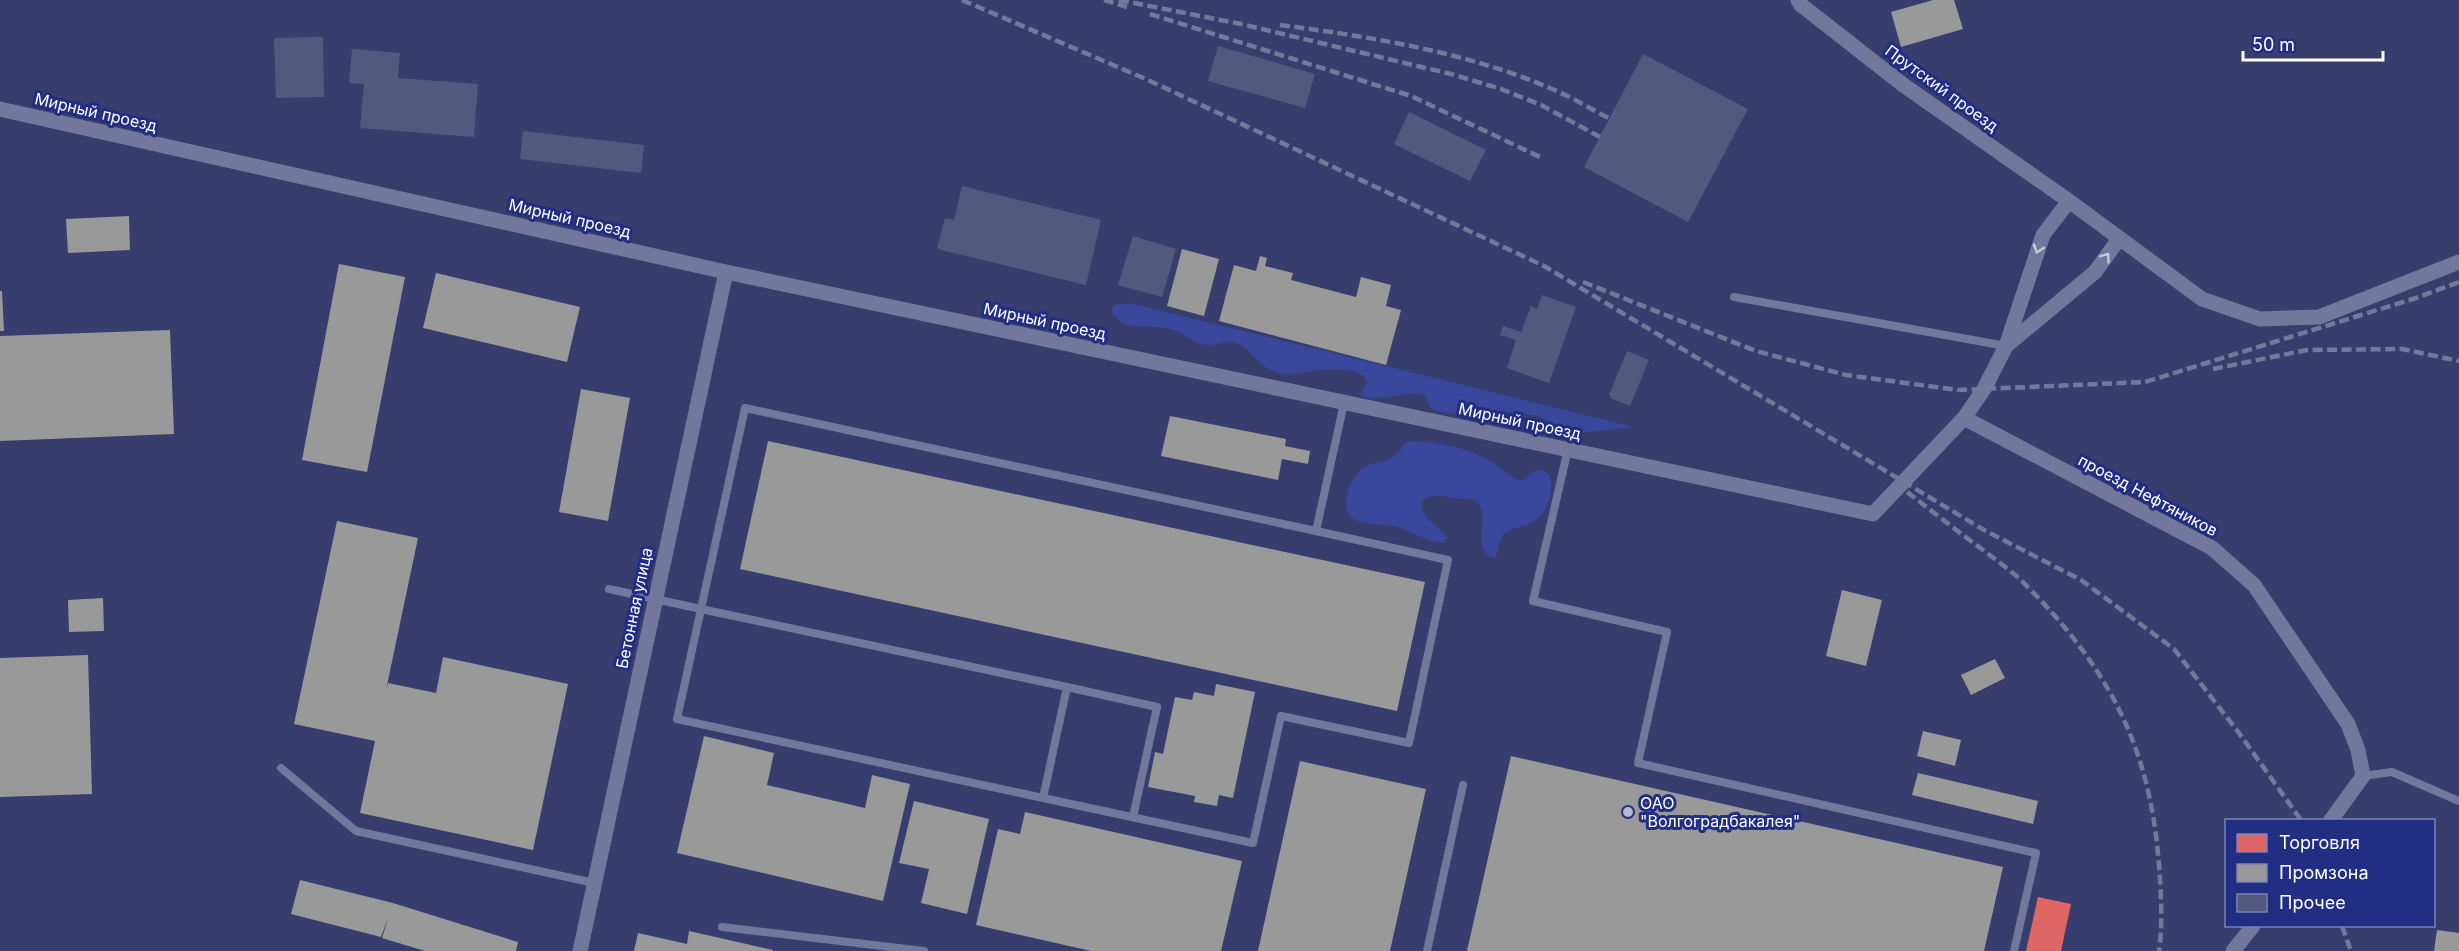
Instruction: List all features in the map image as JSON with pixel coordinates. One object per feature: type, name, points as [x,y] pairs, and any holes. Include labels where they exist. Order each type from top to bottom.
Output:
[{"type":"street","name":"Прутский проезд","points":[[1798,0],[1800,4],[1902,84],[2069,201],[2202,299],[2260,320],[2319,317],[2459,262]]},
{"type":"street","name":"Мирный проезд","points":[[0,109],[726,272],[1873,514],[1964,418],[1984,389],[2006,346]]},
{"type":"street","points":[[2006,346],[2043,235],[2069,201]]},
{"type":"street","points":[[2006,346],[2095,272],[2119,239]]},
{"type":"street","name":"Бетонная улица","points":[[580,951],[726,272]]},
{"type":"street","name":"проезд Нефтяников","points":[[1964,418],[2212,548],[2254,585],[2348,724],[2358,750],[2363,776]]},
{"type":"street","points":[[2332,819],[2363,776]]},
{"type":"street","points":[[2234,951],[2252,927]]},
{"type":"lane","points":[[1734,297],[2006,346]]},
{"type":"lane","points":[[1316,531],[1344,403]]},
{"type":"lane","points":[[745,408],[1316,531],[1448,560],[1409,743],[1281,716],[1253,843],[677,719],[745,408]]},
{"type":"lane","points":[[1568,449],[1533,601],[1667,632],[1638,762],[2036,853],[2014,951]]},
{"type":"lane","points":[[609,589],[1157,707],[1133,817]]},
{"type":"lane","points":[[1043,798],[1066,687]]},
{"type":"lane","points":[[281,768],[356,831],[594,883]]},
{"type":"lane","points":[[2363,776],[2392,772],[2459,801]]},
{"type":"lane","points":[[1427,951],[1463,785]]},
{"type":"lane","points":[[722,927],[924,951]]},
{"type":"shaded area","points":[[1129,303],[1634,427],[1570,434],[1541,417],[1528,414],[1498,412],[1456,414],[1436,411],[1430,408],[1425,395],[1408,394],[1367,398],[1359,395],[1367,383],[1363,376],[1354,371],[1332,370],[1287,374],[1277,372],[1261,364],[1240,344],[1226,342],[1206,345],[1197,343],[1173,330],[1131,326],[1117,319],[1111,311],[1114,305]]},
{"type":"shaded area","points":[[1408,441],[1427,442],[1469,451],[1492,462],[1512,477],[1523,481],[1534,471],[1541,470],[1549,474],[1551,481],[1549,502],[1537,519],[1505,533],[1495,559],[1483,548],[1481,506],[1473,500],[1437,496],[1422,501],[1422,508],[1427,518],[1447,538],[1443,543],[1394,526],[1364,523],[1351,517],[1346,503],[1349,486],[1355,476],[1370,464],[1393,457]]},
{"type":"building: Торговля","points":[[2038,897],[2071,904],[2061,951],[2026,951]]},
{"type":"building: Промзона","points":[[1933,0],[1954,0],[1963,29],[1901,47],[1891,12]]},
{"type":"building: Промзона","points":[[129,216],[130,250],[68,253],[66,219]]},
{"type":"building: Промзона","points":[[1182,249],[1219,259],[1204,316],[1167,306]]},
{"type":"building: Промзона","points":[[1260,256],[1267,258],[1265,266],[1293,273],[1291,280],[1356,297],[1361,277],[1391,285],[1386,306],[1401,310],[1386,365],[1219,321],[1234,265],[1256,271]]},
{"type":"building: Промзона","points":[[339,264],[405,277],[367,472],[302,460]]},
{"type":"building: Промзона","points":[[436,273],[580,307],[567,362],[423,328]]},
{"type":"building: Промзона","points":[[0,291],[2,291],[4,331],[0,331]]},
{"type":"building: Промзона","points":[[170,330],[174,434],[0,441],[0,336]]},
{"type":"building: Промзона","points":[[581,389],[630,398],[608,521],[559,512]]},
{"type":"building: Промзона","points":[[1170,416],[1286,439],[1285,446],[1310,451],[1308,464],[1282,459],[1278,480],[1161,456]]},
{"type":"building: Промзона","points":[[768,441],[1425,582],[1397,711],[740,569]]},
{"type":"building: Промзона","points":[[337,521],[418,538],[386,690],[388,683],[436,693],[443,657],[568,684],[533,850],[360,813],[375,741],[294,724]]},
{"type":"building: Промзона","points":[[1842,590],[1882,600],[1866,666],[1826,656]]},
{"type":"building: Промзона","points":[[103,598],[104,631],[69,632],[68,600]]},
{"type":"building: Промзона","points":[[88,655],[92,794],[0,797],[0,658]]},
{"type":"building: Промзона","points":[[1995,659],[2005,678],[1971,695],[1961,675]]},
{"type":"building: Промзона","points":[[1216,684],[1255,692],[1233,798],[1219,795],[1217,806],[1194,802],[1195,796],[1148,787],[1155,752],[1163,754],[1175,697],[1192,700],[1194,692],[1214,696]]},
{"type":"building: Промзона","points":[[1923,731],[1961,740],[1955,766],[1917,756]]},
{"type":"building: Промзона","points":[[704,736],[774,753],[767,785],[865,808],[872,775],[910,784],[883,901],[677,853]]},
{"type":"building: Промзона","name":"ОАО \"Волгоградбакалея\"","points":[[1511,756],[2003,867],[1984,951],[1467,951]]},
{"type":"building: Промзона","points":[[1300,761],[1426,789],[1390,951],[1258,951]]},
{"type":"building: Промзона","points":[[1918,773],[2038,801],[2033,824],[1912,795]]},
{"type":"building: Промзона","points":[[914,801],[989,819],[967,914],[921,903],[929,869],[899,863]]},
{"type":"building: Промзона","points":[[1025,812],[1242,861],[1221,951],[1091,951],[976,925],[998,829],[1020,834]]},
{"type":"building: Промзона","points":[[300,880],[393,903],[518,942],[516,951],[425,951],[382,938],[388,918],[381,937],[291,914]]},
{"type":"building: Промзона","points":[[2437,930],[2459,933],[2459,951],[2434,951]]},
{"type":"building: Промзона","points":[[689,931],[773,951],[634,951],[638,933],[687,944]]},
{"type":"building: Прочее","points":[[323,37],[324,97],[276,98],[274,38]]},
{"type":"building: Прочее","points":[[1218,46],[1315,74],[1305,108],[1208,81]]},
{"type":"building: Прочее","points":[[352,49],[400,53],[398,78],[478,84],[474,137],[360,128],[364,84],[349,83]]},
{"type":"building: Прочее","points":[[1643,54],[1748,109],[1688,222],[1584,167]]},
{"type":"building: Прочее","points":[[1409,112],[1486,150],[1470,181],[1394,144]]},
{"type":"building: Прочее","points":[[523,131],[644,145],[641,173],[520,159]]},
{"type":"building: Прочее","points":[[962,186],[1101,220],[1086,285],[937,249],[945,218],[954,220]]},
{"type":"building: Прочее","points":[[1133,236],[1176,249],[1162,297],[1118,285]]},
{"type":"building: Прочее","points":[[1542,295],[1576,307],[1549,383],[1507,368],[1516,340],[1500,335],[1503,326],[1521,332],[1531,306],[1537,309]]},
{"type":"building: Прочее","points":[[1627,351],[1649,360],[1630,406],[1612,399],[1609,395]]},
{"type":"railway","points":[[962,0],[1148,80],[1544,266],[1984,530],[2081,580],[2174,649],[2239,733],[2300,819]]},
{"type":"railway","points":[[1104,0],[1127,7]]},
{"type":"railway","points":[[1119,0],[1241,24],[1451,74],[1501,89],[1541,105],[1600,137]]},
{"type":"railway","points":[[1150,14],[1411,96],[1540,157]]},
{"type":"railway","points":[[1280,25],[1384,41],[1487,65],[1559,92],[1609,118]]},
{"type":"railway","points":[[1583,282],[1756,351],[1846,375],[1958,390],[2145,382],[2416,298],[2459,282]]},
{"type":"railway","points":[[2213,369],[2307,350],[2402,349],[2459,361]]},
{"type":"railway","points":[[1907,492],[2022,581],[2078,644],[2119,709],[2134,744],[2146,782],[2154,822],[2161,897],[2159,951]]},
{"type":"railway","points":[[2342,927],[2351,951]]},
{"type":"place","name":"ОАО \"Волгоградбакалея\"","points":[[1628,812]]}]
